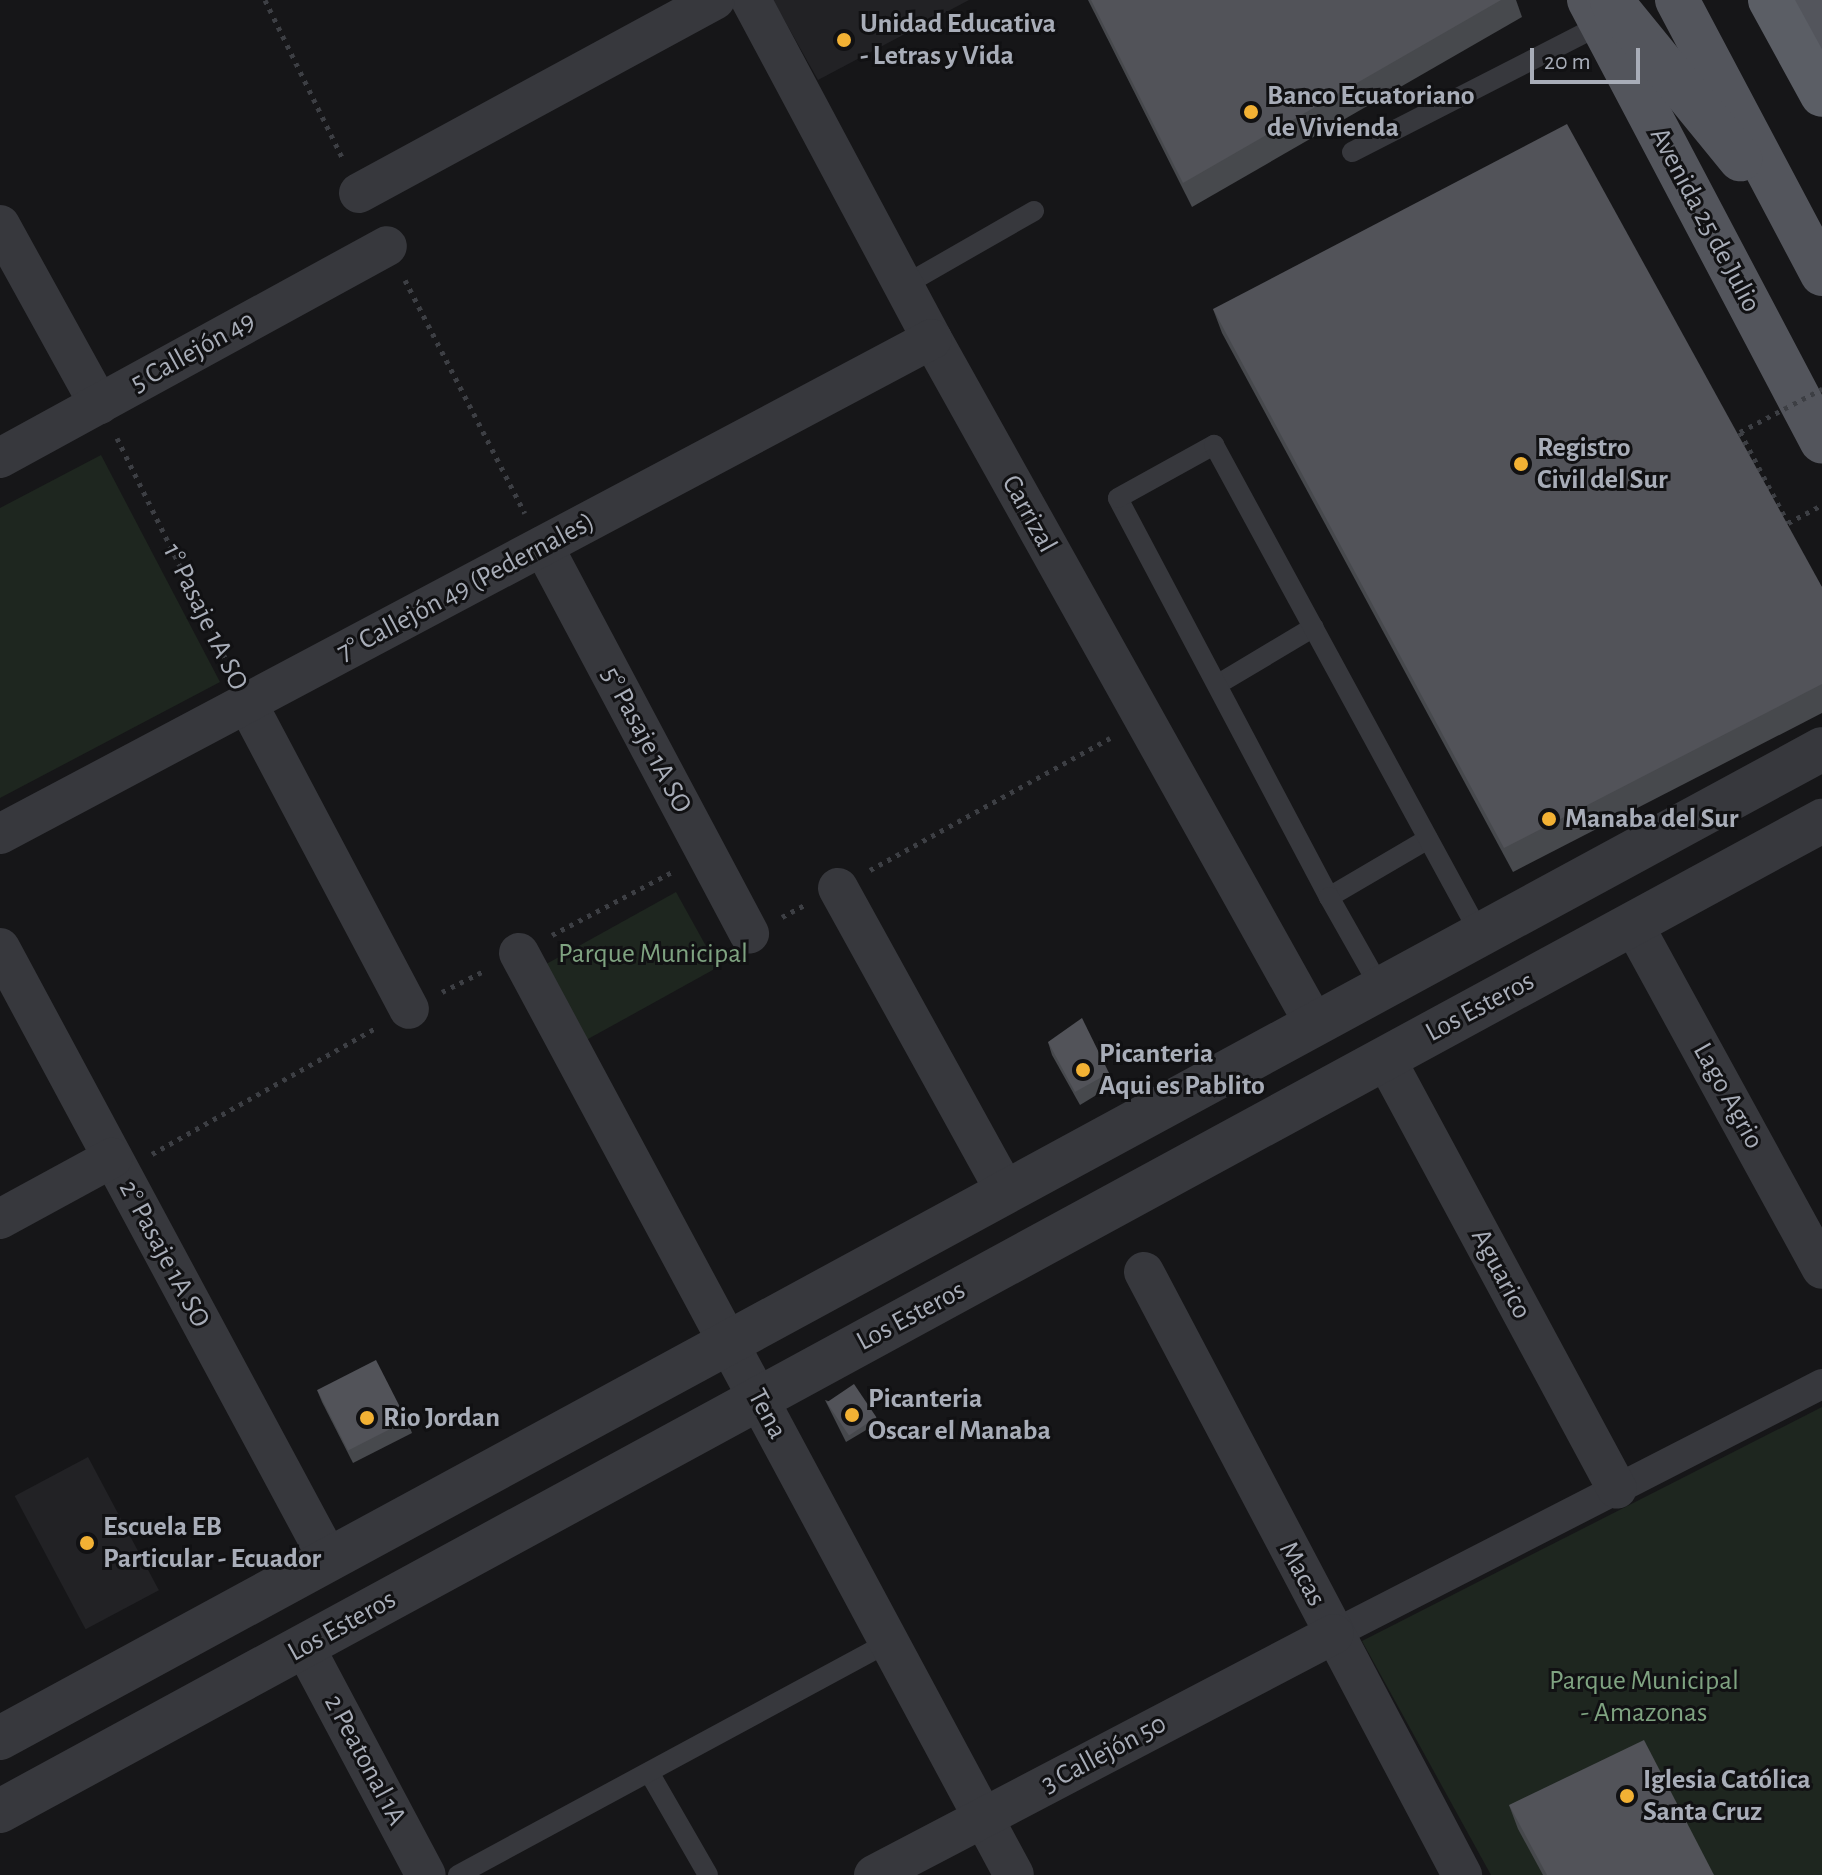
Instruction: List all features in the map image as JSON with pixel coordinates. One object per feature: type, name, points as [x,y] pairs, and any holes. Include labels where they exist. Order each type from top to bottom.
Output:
[{"type":"highway","points":[[1770,0],[1822,95]]},
{"type":"main road","points":[[1677,0],[1822,274]]},
{"type":"main road","points":[[1807,0],[1822,39]]},
{"type":"main road","points":[[1600,8],[1800,233]]},
{"type":"main road","name":"Avenida 25 de Julio","points":[[1600,8],[1822,441]]},
{"type":"street","points":[[359,193],[715,0]]},
{"type":"street","name":"Carrizal","points":[[751,0],[932,339],[1315,1025]]},
{"type":"street","points":[[0,225],[99,404]]},
{"type":"street","name":"5 Callejón 49","points":[[0,458],[387,246]]},
{"type":"street","name":"7° Callejón 49 (Pedernales)","points":[[0,834],[932,339]]},
{"type":"street","name":"5° Pasaje 1A SO","points":[[543,546],[749,934]]},
{"type":"street","name":"1° Pasaje 1A SO","points":[[247,703],[409,1009]]},
{"type":"street","points":[[0,1738],[1822,749]]},
{"type":"street","name":"Los Esteros","points":[[0,1811],[1822,821]]},
{"type":"street","points":[[838,888],[1006,1192]]},
{"type":"street","name":"Lago Agrio","points":[[1633,924],[1822,1269]]},
{"type":"street","name":"2° Pasaje 1A SO","points":[[0,948],[329,1560]]},
{"type":"street","name":"Tena","points":[[519,953],[1014,1875]]},
{"type":"street","name":"Aguarico","points":[[1385,1058],[1617,1489]]},
{"type":"street","points":[[0,1219],[112,1158]]},
{"type":"street","name":"Macas","points":[[1144,1272],[1462,1875]]},
{"type":"street","points":[[1334,1634],[1822,1384]]},
{"type":"street","name":"3 Callejón 50","points":[[874,1875],[1334,1634]]},
{"type":"street","name":"2 Peatonal 1A","points":[[304,1646],[426,1875]]},
{"type":"lane","points":[[1352,152],[1600,8]]},
{"type":"lane","points":[[903,286],[1034,211]]},
{"type":"lane","points":[[1381,989],[1329,897],[1220,683],[1118,498],[1214,445],[1480,934]]},
{"type":"lane","points":[[1220,683],[1314,627]]},
{"type":"lane","points":[[1329,897],[1428,839]]},
{"type":"lane","points":[[458,1875],[650,1774],[889,1642]]},
{"type":"lane","points":[[650,1774],[708,1875]]},
{"type":"path","points":[[1822,389],[1740,432],[1788,523],[1822,505]]},
{"type":"path","name":"1° Pasaje 1A SO","points":[[99,404],[247,703]]},
{"type":"path","points":[[749,934],[1144,719]]},
{"type":"shaded area","name":"Unidad Educativa - Letras y Vida","points":[[773,0],[969,0],[818,80]]},
{"type":"shaded area","name":"Escuela EB Particular - Ecuador","points":[[88,1457],[159,1590],[86,1629],[15,1496]]},
{"type":"green space","points":[[101,455],[220,682],[0,798],[0,508]]},
{"type":"green space","name":"Parque Municipal","points":[[676,892],[718,967],[582,1042],[540,967]]},
{"type":"green space","name":"Parque Municipal - Amazonas","points":[[1822,1407],[1822,1875],[1491,1875],[1362,1641]]},
{"type":"building","name":"Banco Ecuatoriano de Vivienda","points":[[1091,0],[1501,0],[1183,183]]},
{"type":"building","name":"Registro Civil del Sur","points":[[1567,124],[1822,587],[1822,684],[1504,848],[1213,309]]},
{"type":"building","name":"Picanteria Aqui es Pablito","points":[[1082,1018],[1109,1073],[1075,1092],[1048,1042]]},
{"type":"building","name":"Rio Jordan","points":[[376,1360],[407,1421],[348,1451],[317,1390]]},
{"type":"building","name":"Picanteria Oscar el Manaba","points":[[854,1384],[876,1417],[849,1436],[827,1402]]},
{"type":"building","name":"Iglesia Católica Santa Cruz","points":[[1644,1740],[1714,1875],[1547,1875],[1509,1805]]},
{"type":"place","name":"Unidad Educativa - Letras y Vida","points":[[844,40]]},
{"type":"place","name":"Banco Ecuatoriano de Vivienda","points":[[1251,112]]},
{"type":"place","name":"Registro Civil del Sur","points":[[1521,464]]},
{"type":"place","name":"Manaba del Sur","points":[[1549,819]]},
{"type":"place","name":"Picanteria Aqui es Pablito","points":[[1083,1070]]},
{"type":"place","name":"Picanteria Oscar el Manaba","points":[[852,1415]]},
{"type":"place","name":"Rio Jordan","points":[[367,1418]]},
{"type":"place","name":"Escuela EB Particular - Ecuador","points":[[87,1543]]},
{"type":"place","name":"Iglesia Católica Santa Cruz","points":[[1627,1796]]}]
